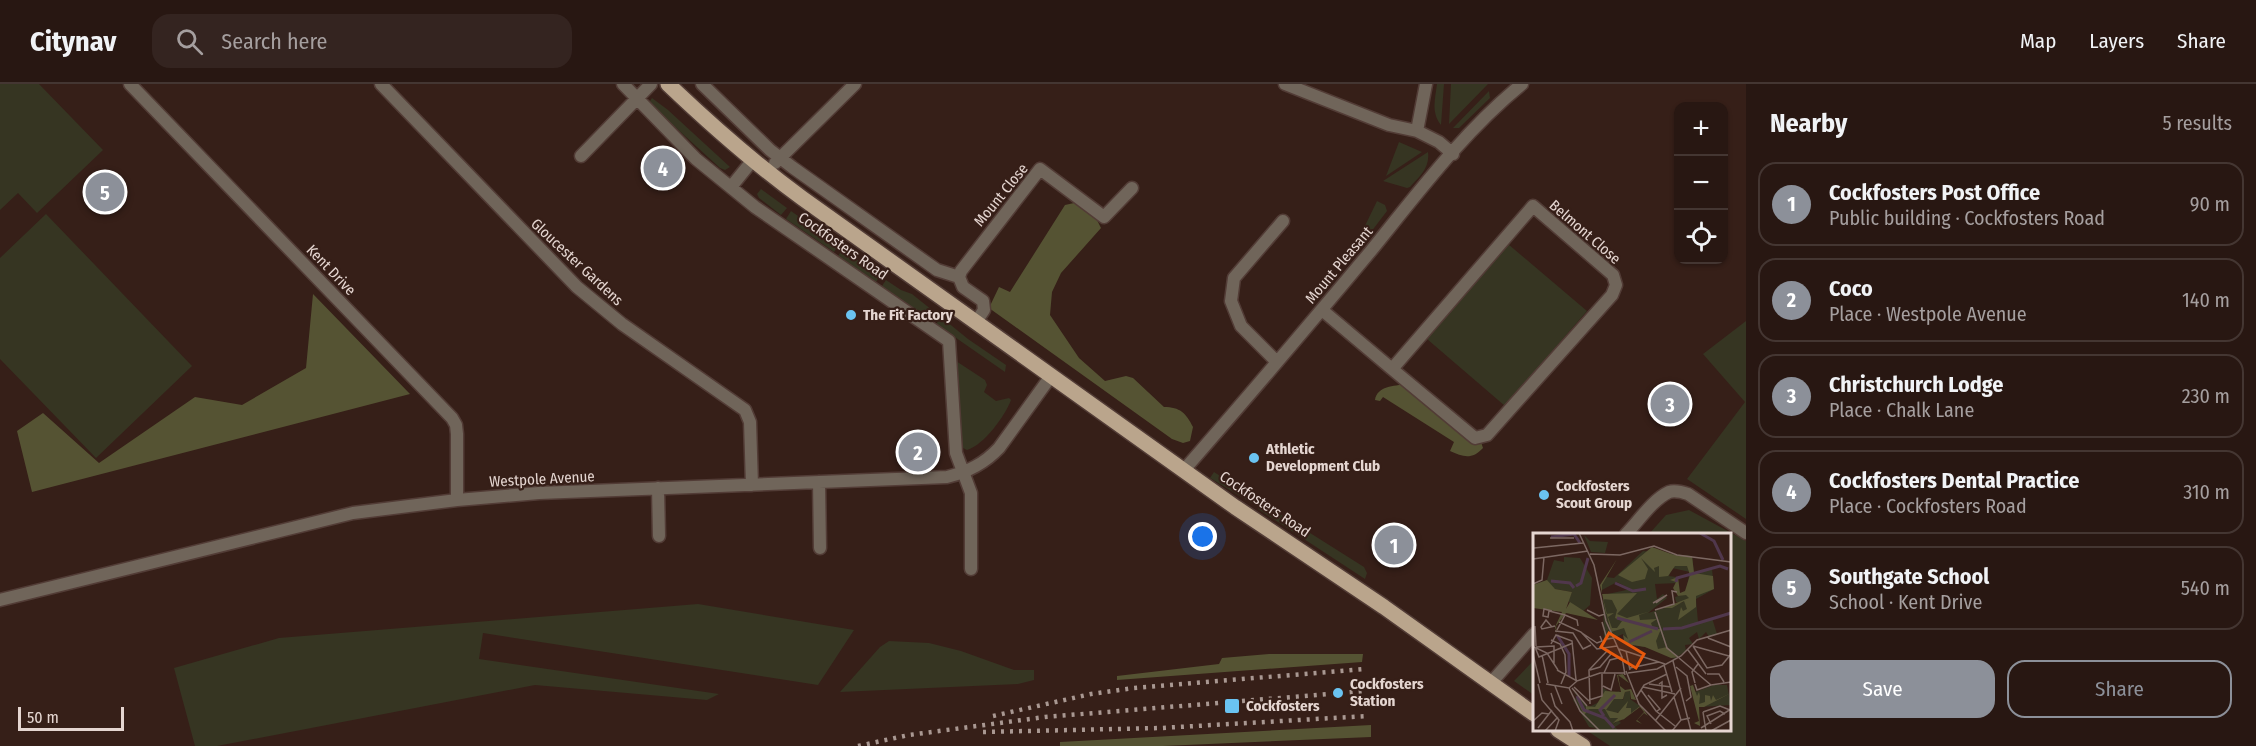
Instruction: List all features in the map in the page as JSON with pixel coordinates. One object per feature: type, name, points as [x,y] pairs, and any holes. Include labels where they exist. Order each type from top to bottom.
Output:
[{"type":"main road","name":"Cockfosters Road","points":[[668,84],[714,129],[766,172],[1184,470],[1404,621],[1533,713]]},
{"type":"main road","points":[[1561,731],[1582,746]]},
{"type":"street","name":"Kent Drive","points":[[130,84],[452,418],[457,434],[457,500]]},
{"type":"street","name":"Gloucester Gardens","points":[[381,84],[577,287],[622,324],[745,410],[750,422],[752,485]]},
{"type":"street","name":"Cockfosters Road","points":[[623,84],[696,159],[731,187],[795,235],[949,341],[956,453],[963,473]]},
{"type":"street","points":[[581,156],[651,84]]},
{"type":"street","points":[[702,84],[780,158],[937,270],[959,278],[963,287],[983,301],[984,310],[976,322]]},
{"type":"street","points":[[766,172],[855,84]]},
{"type":"street","points":[[1285,84],[1389,125],[1417,131],[1439,142],[1453,154]]},
{"type":"street","points":[[1417,131],[1426,84]]},
{"type":"street","name":"Mount Pleasant","points":[[1184,470],[1453,154],[1499,104],[1522,84]]},
{"type":"street","points":[[731,187],[752,161]]},
{"type":"street","name":"Mount Close","points":[[959,278],[961,271],[1040,169],[1104,217],[1132,188]]},
{"type":"street","name":"Belmont Close","points":[[1322,310],[1392,369],[1475,438],[1487,435],[1612,294],[1616,285],[1613,275],[1533,206],[1392,369]]},
{"type":"street","points":[[1276,361],[1241,326],[1231,301],[1234,278],[1283,221]]},
{"type":"street","name":"Westpole Avenue","points":[[0,600],[353,513],[457,500],[539,493],[932,478],[963,473],[980,464],[999,448],[1051,376]]},
{"type":"street","points":[[963,473],[971,493],[972,569]]},
{"type":"street","points":[[819,482],[820,548]]},
{"type":"street","points":[[658,488],[659,536]]},
{"type":"street","points":[[1627,533],[1669,492],[1678,491],[1688,494],[1746,533]]},
{"type":"street","points":[[1490,684],[1533,635]]},
{"type":"shaded area","points":[[0,84],[39,84],[103,150],[37,213],[18,193],[0,210]]},
{"type":"shaded area","points":[[1437,84],[1444,84],[1441,125],[1435,111]]},
{"type":"shaded area","points":[[1451,84],[1488,84],[1449,124]]},
{"type":"shaded area","points":[[1489,91],[1490,98],[1459,128],[1453,128]]},
{"type":"shaded area","points":[[652,98],[730,167],[725,170],[720,168],[652,106],[650,101]]},
{"type":"shaded area","points":[[1399,142],[1422,152],[1386,176]]},
{"type":"shaded area","points":[[1428,152],[1426,167],[1410,187],[1383,181]]},
{"type":"shaded area","points":[[761,189],[787,208],[781,215],[759,198],[757,194]]},
{"type":"shaded area","points":[[1377,201],[1385,205],[1387,211],[1371,232],[1366,234],[1362,232]]},
{"type":"shaded area","points":[[1074,203],[1095,216],[1101,228],[1061,273],[1052,292],[1050,315],[1079,358],[1105,381],[1126,376],[1133,378],[1164,407],[1174,408],[1185,415],[1193,427],[1190,441],[1183,443],[1172,439],[989,308],[999,287],[1010,292],[1065,205]]},
{"type":"shaded area","points":[[791,211],[839,245],[834,252],[786,219]]},
{"type":"shaded area","points":[[46,214],[192,366],[96,458],[0,359],[0,258]]},
{"type":"shaded area","points":[[1508,244],[1587,311],[1505,406],[1427,339]]},
{"type":"shaded area","points":[[843,249],[880,276],[876,282],[838,256]]},
{"type":"shaded area","points":[[886,280],[912,294],[937,314],[932,321],[882,286]]},
{"type":"shaded area","points":[[313,294],[410,394],[32,492],[17,431],[43,413],[99,463],[195,397],[242,405],[306,368]]},
{"type":"shaded area","points":[[941,317],[1006,365],[1005,372],[936,324]]},
{"type":"shaded area","points":[[1746,321],[1746,519],[1687,479],[1745,402],[1703,354]]},
{"type":"shaded area","points":[[956,361],[985,380],[987,385],[984,392],[996,401],[1009,398],[1011,400],[993,429],[974,447],[967,450],[963,448],[959,439]]},
{"type":"shaded area","points":[[1406,384],[1481,442],[1483,448],[1471,456],[1459,455],[1450,451],[1454,442],[1383,397],[1380,401],[1375,400],[1376,395],[1383,389]]},
{"type":"shaded area","points":[[1214,472],[1256,499],[1253,504],[1210,478]]},
{"type":"shaded area","points":[[1261,502],[1364,567],[1367,573],[1365,579],[1258,509]]},
{"type":"shaded area","points":[[1689,510],[1746,541],[1746,746],[1610,746],[1588,731],[1731,731],[1731,533],[1650,533],[1666,515]]},
{"type":"shaded area","points":[[698,604],[854,630],[818,685],[483,633],[479,659],[719,694],[707,700],[535,685],[217,746],[195,746],[174,668],[279,638]]},
{"type":"shaded area","points":[[889,641],[929,643],[961,651],[1014,670],[1034,670],[1034,680],[1018,684],[840,692],[880,647]]},
{"type":"shaded area","points":[[1269,654],[1363,654],[1362,662],[1117,680],[1117,676],[1219,664],[1222,658]]},
{"type":"shaded area","points":[[1533,661],[1533,694],[1514,681]]},
{"type":"shaded area","points":[[1371,725],[1371,737],[1163,746],[1060,746],[1060,742]]},
{"type":"railway","points":[[993,716],[1091,694],[1134,688],[1364,669]]},
{"type":"railway","points":[[858,746],[909,735],[1045,717],[1366,691]]},
{"type":"railway","points":[[983,732],[1161,728],[1368,716]]},
{"type":"place","name":"Cockfosters Dental Practice","points":[[663,168]]},
{"type":"place","name":"Southgate School","points":[[105,192]]},
{"type":"place","name":"The Fit Factory","points":[[851,315]]},
{"type":"place","name":"Christchurch Lodge","points":[[1670,404]]},
{"type":"place","name":"Coco","points":[[918,452]]},
{"type":"place","name":"Athletic Development Club","points":[[1254,458]]},
{"type":"place","name":"Cockfosters Scout Group","points":[[1544,495]]},
{"type":"place","name":"Cockfosters Post Office","points":[[1394,545]]},
{"type":"place","name":"Cockfosters Station","points":[[1338,693]]},
{"type":"place","name":"Cockfosters","points":[[1232,706]]}]
